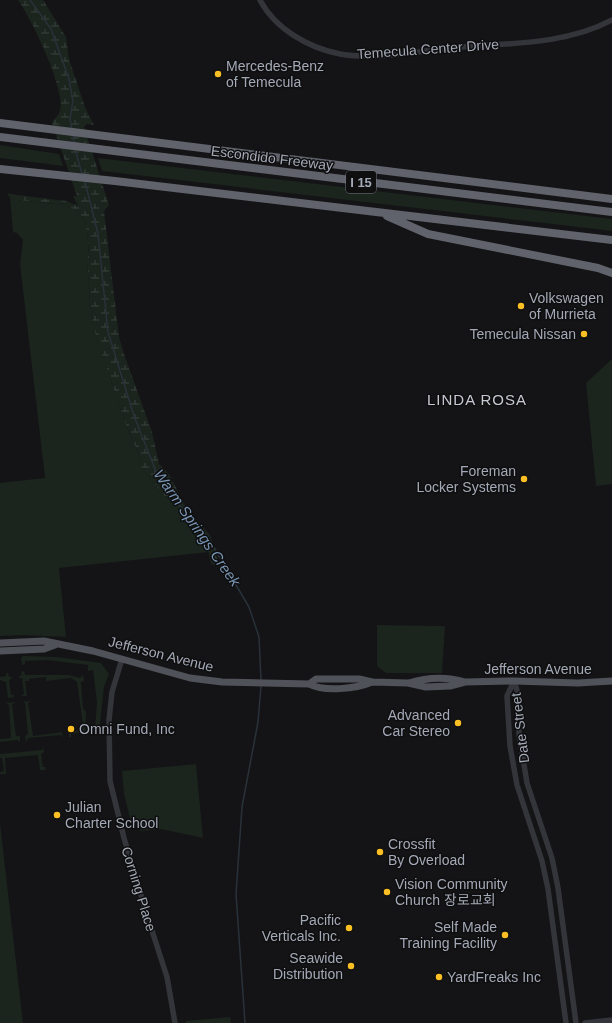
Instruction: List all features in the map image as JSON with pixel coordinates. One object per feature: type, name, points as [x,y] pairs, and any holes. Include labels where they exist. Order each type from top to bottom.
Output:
[{"type":"highway","points":[[0,123],[612,199]]},
{"type":"highway","name":"Escondido Freeway","points":[[0,137],[612,212]]},
{"type":"highway","name":"I 15","points":[[0,168],[612,240]]},
{"type":"highway","points":[[377,212],[428,234],[598,268],[612,273]]},
{"type":"main road","name":"Jefferson Avenue","points":[[0,643],[30,640],[44,641],[56,645],[93,651],[122,658],[190,678],[251,684],[309,684],[316,688],[360,687],[372,682],[408,683],[426,687],[438,687],[450,686],[465,682],[514,681],[578,683],[612,681]]},
{"type":"main road","name":"Jefferson Avenue","points":[[0,651],[44,649],[56,645]]},
{"type":"street","name":"Temecula Center Drive","points":[[260,0],[275,20],[298,38],[334,52],[354,55],[392,54],[553,39],[589,30],[612,20]]},
{"type":"street","name":"Corning Place","points":[[122,658],[112,692],[109,720],[110,781],[124,838],[167,977],[175,1023]]},
{"type":"street","name":"Date Street","points":[[514,681],[507,696],[510,746],[517,785],[542,861],[548,889],[566,1023]]},
{"type":"street","name":"Date Street","points":[[514,681],[519,697],[519,734],[527,783],[552,858],[558,888],[576,1023]]},
{"type":"street","points":[[585,1023],[612,1020]]},
{"type":"green space","points":[[18,0],[43,0],[66,37],[69,59],[85,107],[94,125],[87,124],[84,127],[109,205],[104,211],[119,337],[152,432],[159,464],[169,474],[186,508],[210,535],[220,567],[211,564],[206,539],[171,501],[164,496],[141,467],[140,457],[126,425],[96,337],[90,305],[87,261],[89,247],[85,221],[77,211],[65,205],[18,200],[18,195],[66,201],[78,206],[73,196],[77,196],[52,123],[59,114],[60,110],[58,86],[39,37]]},
{"type":"green space","points":[[0,145],[59,154],[63,166],[0,158]]},
{"type":"green space","points":[[98,158],[612,219],[612,231],[102,171]]},
{"type":"green space","points":[[7,193],[18,195],[18,200],[65,205],[77,211],[85,221],[89,247],[87,261],[90,305],[96,336],[126,425],[140,457],[141,467],[164,496],[171,501],[206,539],[209,552],[59,568],[66,637],[23,635],[0,636],[0,483],[45,478],[20,264],[23,240],[17,233],[13,232],[10,198]]},
{"type":"green space","points":[[612,359],[612,484],[596,486],[586,383]]},
{"type":"green space","points":[[377,625],[445,626],[442,673],[386,673],[377,666]]},
{"type":"green space","points":[[23,656],[56,657],[101,663],[109,674],[104,687],[99,732],[91,732],[92,729],[95,729],[97,702],[93,670],[88,671],[88,665],[48,660],[25,661],[25,664],[22,665],[21,658]]},
{"type":"green space","points":[[24,671],[25,675],[69,675],[80,678],[83,675],[84,681],[81,682],[83,709],[86,711],[85,736],[83,736],[82,732],[71,734],[71,737],[69,737],[69,732],[81,730],[80,724],[83,724],[77,682],[71,678],[46,681],[46,677],[29,679],[29,681],[25,681],[27,696],[21,696],[24,694],[22,678],[19,678],[19,676],[22,675],[21,672]]},
{"type":"green space","points":[[6,673],[8,673],[9,677],[13,677],[9,680],[11,695],[14,695],[14,697],[8,698],[6,682],[0,680],[0,677],[6,676]]},
{"type":"green space","points":[[31,701],[28,703],[33,736],[62,732],[63,738],[61,735],[28,738],[26,742],[25,736],[28,734],[25,703],[22,702]]},
{"type":"green space","points":[[15,702],[12,704],[16,736],[20,736],[20,742],[17,740],[0,742],[0,739],[11,738],[9,705],[6,703]]},
{"type":"green space","points":[[43,747],[44,752],[41,754],[43,767],[46,767],[45,770],[40,770],[38,755],[5,758],[6,774],[0,774],[0,772],[4,771],[0,754],[42,750]]},
{"type":"green space","points":[[196,764],[203,838],[161,829],[141,831],[136,824],[131,822],[124,794],[122,771]]},
{"type":"green space","points":[[0,823],[23,1023],[0,1023]]},
{"type":"green space","points":[[230,1017],[231,1023],[186,1023],[186,1021]]},
{"type":"waterway","name":"Warm Springs Creek","points":[[30,0],[51,29],[69,79],[73,101],[70,119],[72,130]]},
{"type":"waterway","name":"Warm Springs Creek","points":[[73,135],[74,143]]},
{"type":"waterway","name":"Warm Springs Creek","points":[[75,149],[82,174]]},
{"type":"waterway","name":"Warm Springs Creek","points":[[85,182],[98,234],[108,332],[134,416],[157,474],[180,506],[209,539],[249,607],[259,637],[261,680]]},
{"type":"waterway","name":"Warm Springs Creek","points":[[245,1023],[236,894],[242,807],[258,722],[261,686]]},
{"type":"place","name":"Mercedes-Benz of Temecula","points":[[218,74]]},
{"type":"place","name":"Volkswagen of Murrieta","points":[[521,306]]},
{"type":"place","name":"Temecula Nissan","points":[[584,334]]},
{"type":"place","name":"Foreman Locker Systems","points":[[524,479]]},
{"type":"place","name":"Advanced Car Stereo","points":[[458,723]]},
{"type":"place","name":"Omni Fund, Inc","points":[[71,729]]},
{"type":"place","name":"Julian Charter School","points":[[57,815]]},
{"type":"place","name":"Crossfit By Overload","points":[[380,852]]},
{"type":"place","name":"Vision Community Church 장로교회","points":[[387,892]]},
{"type":"place","name":"Pacific Verticals Inc.","points":[[349,928]]},
{"type":"place","name":"Self Made Training Facility","points":[[505,935]]},
{"type":"place","name":"Seawide Distribution","points":[[351,966]]},
{"type":"place","name":"YardFreaks Inc","points":[[439,977]]},
{"type":"district","name":"LINDA ROSA","points":[[477,400]]}]
